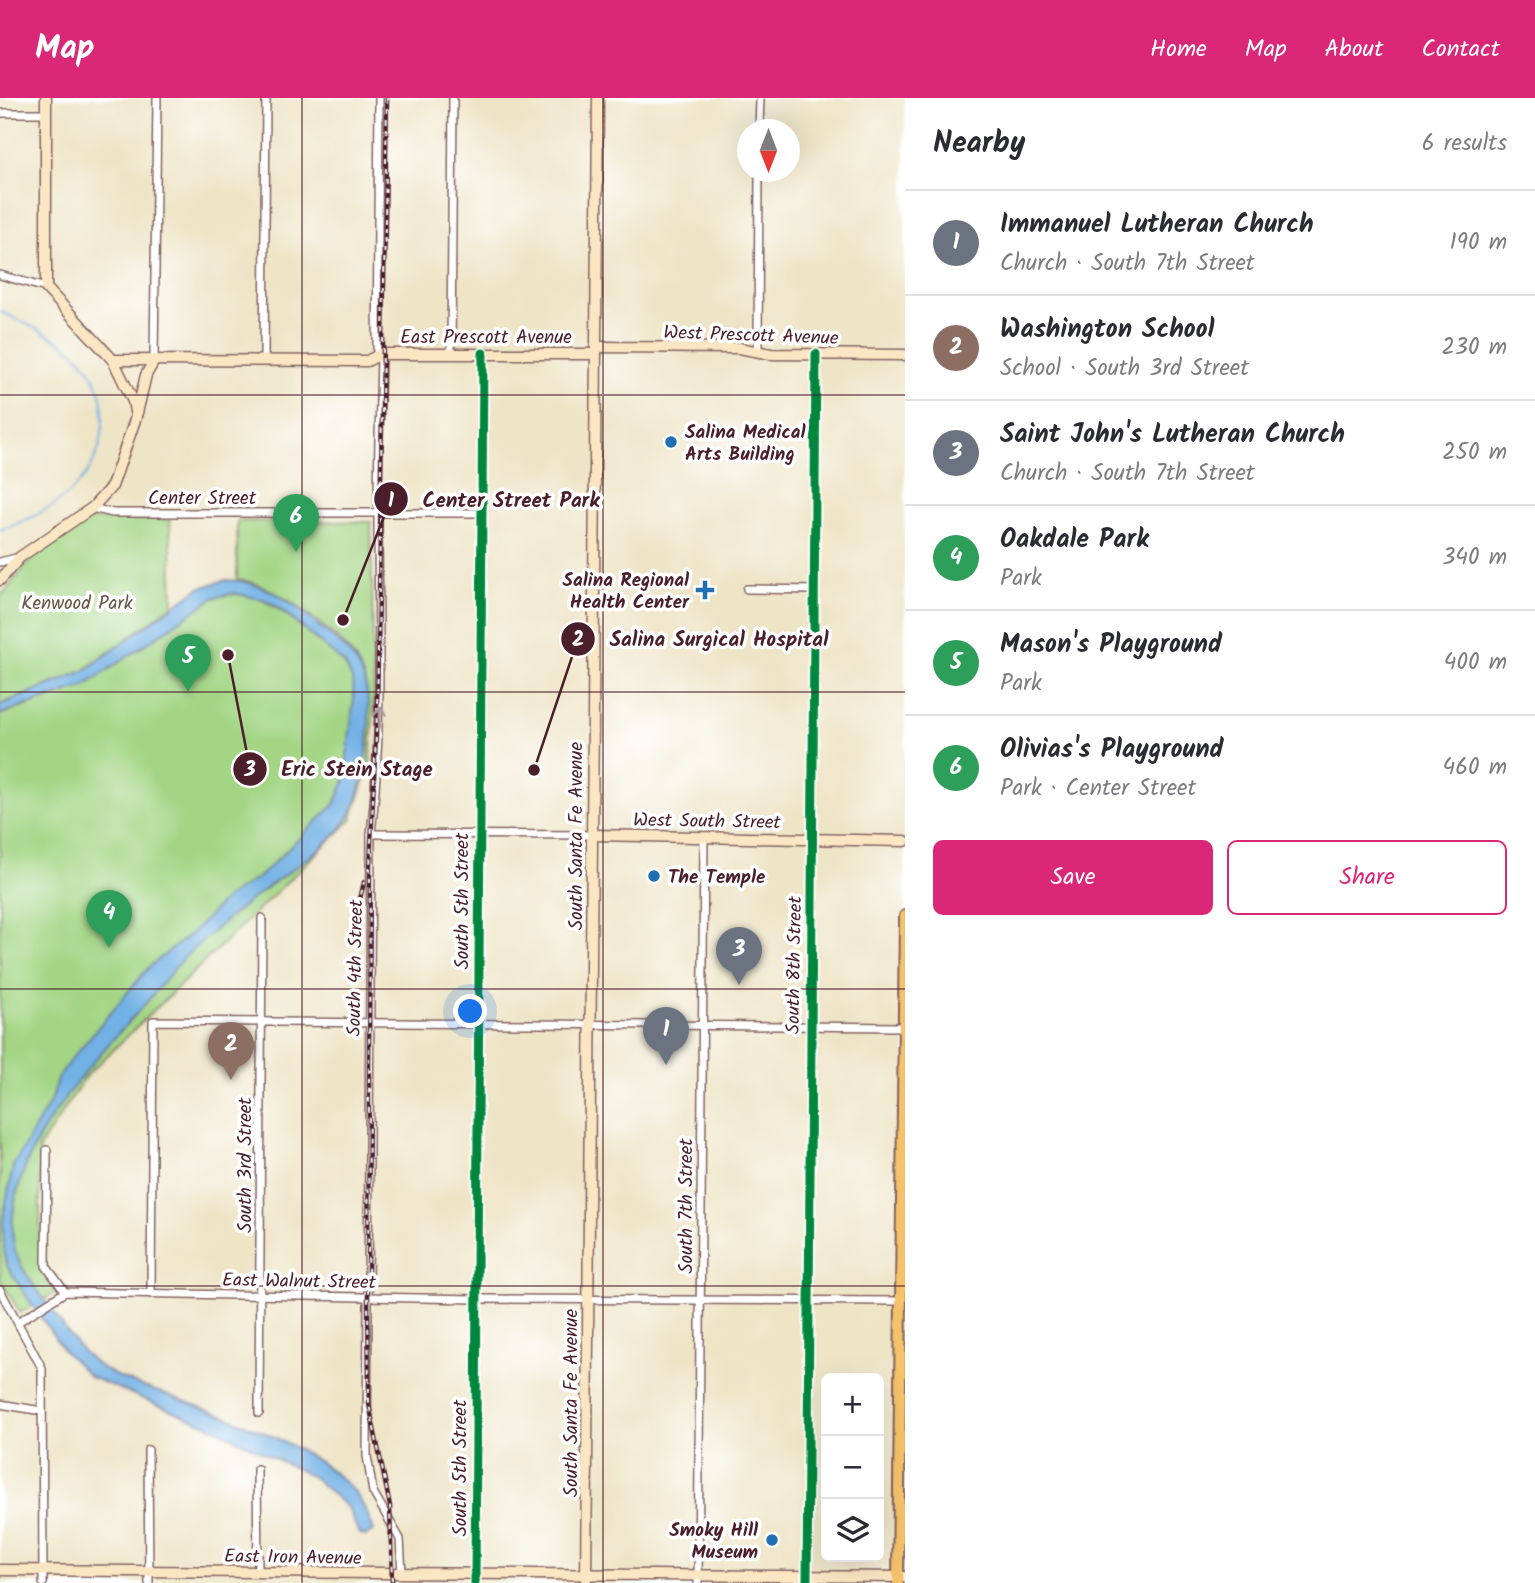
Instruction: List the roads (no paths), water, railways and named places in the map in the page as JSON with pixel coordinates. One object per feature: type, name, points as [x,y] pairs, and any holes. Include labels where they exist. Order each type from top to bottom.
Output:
[{"type":"main road","points":[[900,1579],[905,916]]},
{"type":"street","points":[[46,98],[46,288]]},
{"type":"street","points":[[0,580],[20,557],[92,508],[116,479],[146,375],[154,361],[157,98]]},
{"type":"street","points":[[264,360],[267,98]]},
{"type":"street","name":"South 4th Street","points":[[379,98],[378,512],[381,674],[378,768],[371,834],[368,1456],[373,1492],[400,1539],[402,1574]]},
{"type":"street","points":[[451,353],[453,98]]},
{"type":"street","name":"South Santa Fe Avenue","points":[[586,1578],[598,98]]},
{"type":"street","points":[[759,119],[760,98]]},
{"type":"street","points":[[0,113],[46,113]]},
{"type":"street","points":[[758,351],[759,182]]},
{"type":"street","points":[[0,275],[46,288],[113,360],[133,401],[136,417]]},
{"type":"street","name":"East Prescott Avenue","points":[[113,360],[367,361],[379,355],[596,351]]},
{"type":"street","name":"West Prescott Avenue","points":[[596,351],[905,355]]},
{"type":"street","name":"South 5th Street","points":[[475,1579],[483,353]]},
{"type":"street","name":"South 8th Street","points":[[807,1579],[816,354]]},
{"type":"street","name":"Center Street","points":[[92,508],[113,513],[480,513]]},
{"type":"street","points":[[0,562],[20,557]]},
{"type":"street","points":[[747,589],[815,590]]},
{"type":"street","points":[[371,834],[592,835]]},
{"type":"street","name":"West South Street","points":[[592,835],[905,841]]},
{"type":"street","name":"South 7th Street","points":[[698,1579],[704,838]]},
{"type":"street","name":"South 3rd Street","points":[[259,1413],[262,918]]},
{"type":"street","points":[[151,1294],[153,1021],[904,1027]]},
{"type":"street","points":[[18,1322],[65,1292],[46,1266],[47,1150]]},
{"type":"street","points":[[0,1290],[42,1368],[43,1583]]},
{"type":"street","name":"East Walnut Street","points":[[65,1292],[477,1299],[902,1301]]},
{"type":"street","points":[[0,1404],[42,1411]]},
{"type":"street","points":[[148,1450],[149,1583]]},
{"type":"street","points":[[257,1469],[258,1573]]},
{"type":"street","name":"East Iron Avenue","points":[[0,1570],[402,1574],[475,1579],[900,1579]]},
{"type":"water","points":[[226,580],[256,585],[283,598],[348,652],[361,672],[366,686],[369,723],[366,763],[357,799],[343,825],[319,849],[240,909],[181,961],[72,1089],[33,1150],[20,1181],[13,1214],[14,1246],[33,1284],[75,1343],[95,1363],[131,1382],[270,1435],[319,1462],[339,1477],[359,1498],[374,1530],[365,1536],[359,1534],[348,1508],[313,1477],[212,1427],[90,1377],[64,1351],[27,1297],[7,1266],[4,1250],[3,1218],[13,1166],[53,1097],[56,1081],[68,1063],[149,967],[193,932],[226,898],[260,876],[335,804],[344,783],[354,697],[352,679],[345,664],[278,607],[265,600],[235,593],[213,598],[83,687],[0,714],[0,705],[84,671],[199,588]]},
{"type":"waterway","points":[[0,311],[52,337],[79,357],[97,384],[103,415],[99,447],[93,462],[77,486],[46,509],[0,530]]},
{"type":"railway","points":[[387,98],[377,714],[370,865],[368,1297],[369,1404],[390,1506],[392,1583]]},
{"type":"railway","points":[[355,944],[356,916],[364,882]]},
{"type":"place","name":"Salina Medical Arts Building","points":[[671,442]]},
{"type":"place","name":"Olivias's Playground","points":[[296,552]]},
{"type":"place","name":"Salina Regional Health Center","points":[[705,590]]},
{"type":"place","name":"Center Street Park","points":[[343,620]]},
{"type":"place","name":"Eric Stein Stage","points":[[228,655]]},
{"type":"place","name":"Mason's Playground","points":[[188,692]]},
{"type":"place","name":"Salina Surgical Hospital","points":[[534,770]]},
{"type":"place","name":"The Temple","points":[[654,876]]},
{"type":"place","name":"Oakdale Park","points":[[109,948]]},
{"type":"place","name":"Saint John's Lutheran Church","points":[[739,985]]},
{"type":"place","name":"Immanuel Lutheran Church","points":[[666,1065]]},
{"type":"place","name":"Washington School","points":[[231,1080]]},
{"type":"place","name":"Smoky Hill Museum","points":[[772,1540]]},
{"type":"park label","name":"Kenwood Park","points":[[77,602]]}]
